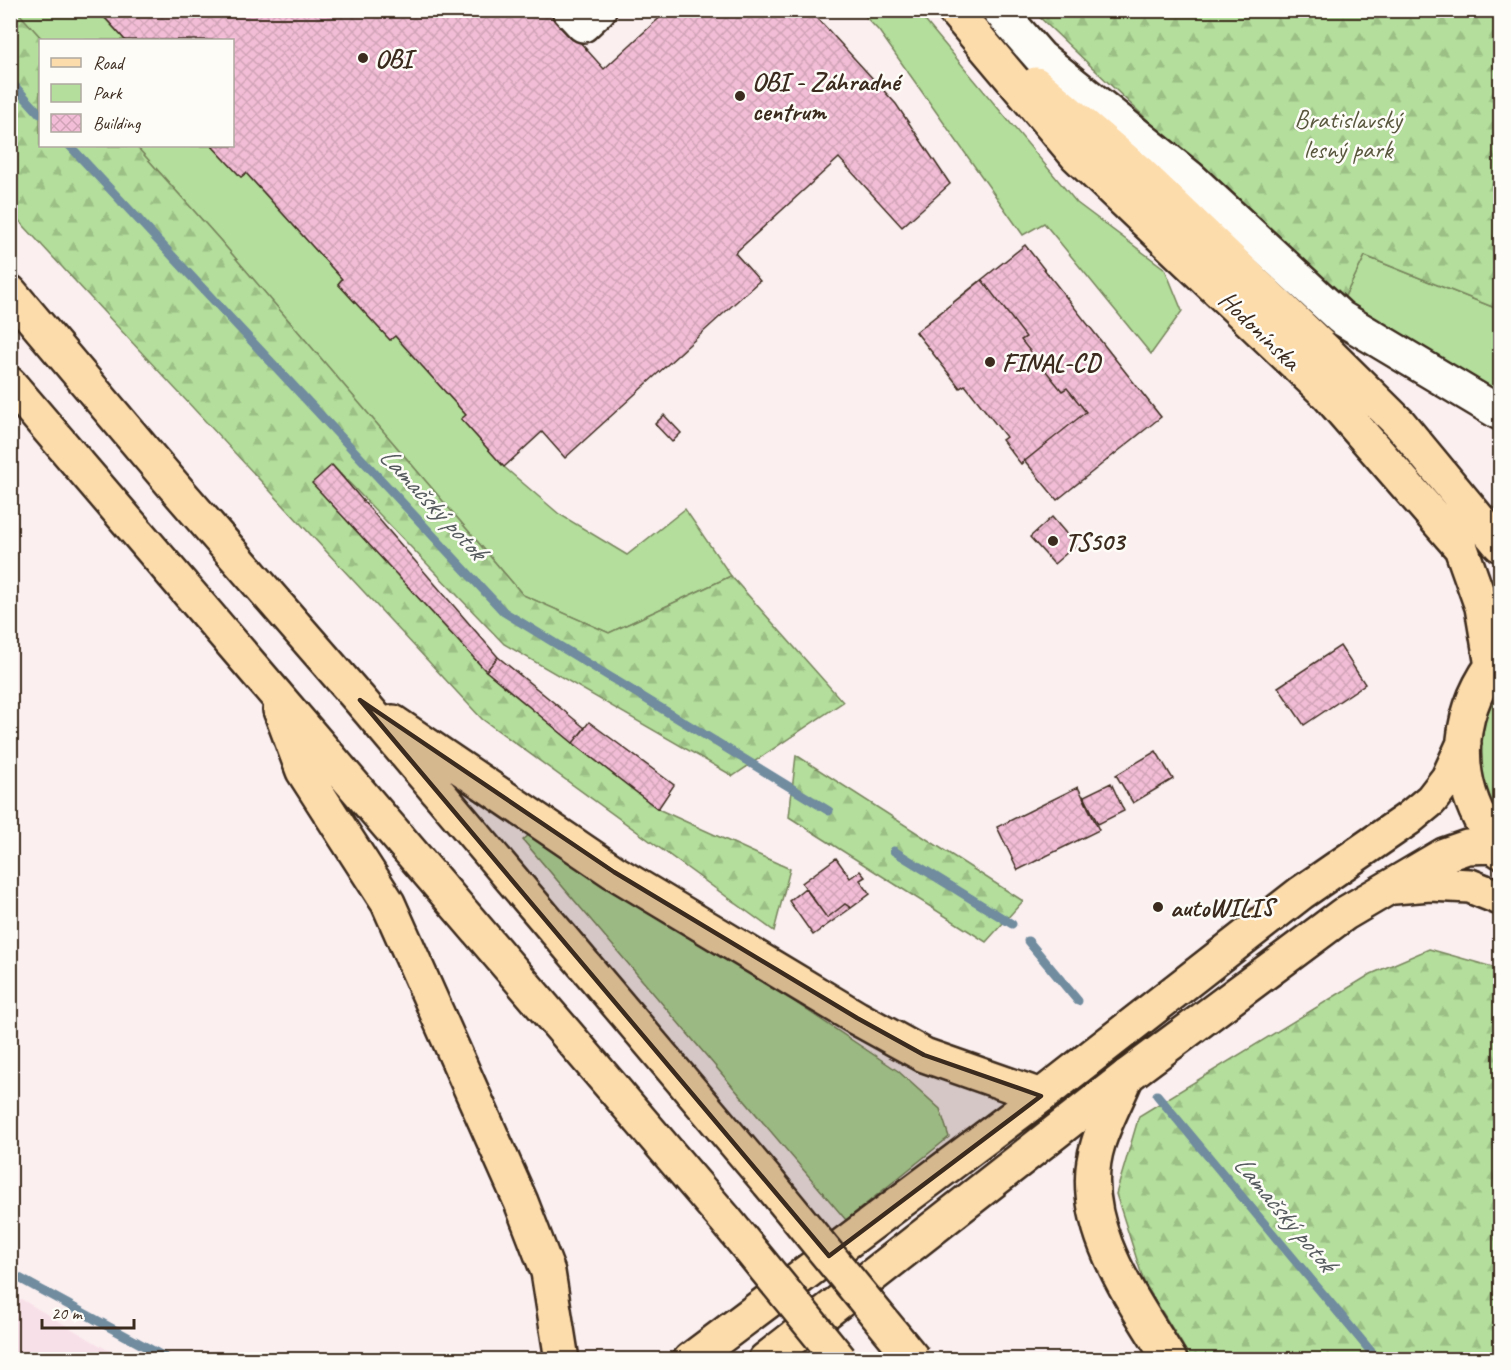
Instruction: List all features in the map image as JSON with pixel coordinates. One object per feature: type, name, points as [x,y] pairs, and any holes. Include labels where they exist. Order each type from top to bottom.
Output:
[{"type":"main road","name":"Hodonínska","points":[[962,20],[1138,171],[1310,335],[1400,424],[1488,521],[1500,545]]},
{"type":"main road","name":"Hodonínska","points":[[962,20],[1077,156],[1328,395],[1461,548],[1482,607],[1496,661],[1473,702],[1464,742],[1464,765],[1467,787],[1474,808],[1498,848]]},
{"type":"main road","points":[[10,292],[360,700],[769,1183],[914,1359]]},
{"type":"main road","points":[[10,384],[271,686],[725,1219],[840,1359]]},
{"type":"main road","points":[[271,686],[303,771],[388,903],[521,1202],[548,1272],[562,1359]]},
{"type":"main road","points":[[360,700],[614,872],[857,1018],[924,1055],[1041,1096]]},
{"type":"main road","points":[[690,1359],[1041,1096],[1301,893],[1408,819],[1431,800],[1448,778],[1464,742]]},
{"type":"main road","points":[[765,1359],[1127,1076],[1335,920],[1444,855],[1467,848],[1498,848]]},
{"type":"main road","points":[[1386,888],[1430,884],[1470,886],[1500,898]]},
{"type":"main road","points":[[1127,1076],[1098,1144],[1092,1179],[1096,1217],[1125,1287],[1170,1359]]},
{"type":"lane","points":[[570,10],[583,25],[599,10]]},
{"type":"lane","points":[[999,10],[1040,57],[1190,177],[1341,318],[1491,407]]},
{"type":"highlighted area","points":[[360,700],[614,872],[857,1018],[924,1055],[1041,1096],[829,1256]]},
{"type":"shaded area","points":[[21,1299],[123,1359],[11,1359],[11,1304]]},
{"type":"green space","points":[[16,10],[42,39],[39,39],[39,147],[137,147],[220,240],[523,595],[609,633],[731,576],[843,702],[733,776],[504,644],[333,466],[313,483],[486,671],[573,743],[658,809],[790,869],[774,931],[482,719],[11,212],[10,11]]},
{"type":"green space","points":[[16,11],[98,11],[124,39],[42,39]]},
{"type":"green space","points":[[860,11],[917,11],[1077,203],[1165,269],[1182,311],[1151,354],[1044,223],[1023,235],[879,31]]},
{"type":"green space","name":"Bratislavský lesný park","points":[[1033,11],[1500,11],[1500,310],[1365,256],[1341,304]]},
{"type":"green space","points":[[137,147],[213,147],[241,177],[246,173],[342,279],[338,284],[390,340],[395,336],[466,415],[461,419],[504,467],[559,514],[627,555],[685,509],[731,576],[609,633],[523,595],[220,240]]},
{"type":"green space","points":[[1365,256],[1500,310],[1500,397],[1341,304]]},
{"type":"green space","points":[[1500,687],[1500,832],[1481,785],[1478,771],[1478,749],[1490,707]]},
{"type":"green space","points":[[796,755],[1023,901],[986,942],[789,817]]},
{"type":"green space","points":[[536,829],[898,1071],[940,1109],[949,1137],[846,1220],[523,840]]},
{"type":"green space","points":[[1429,949],[1500,969],[1500,1359],[1191,1359],[1144,1282],[1116,1194],[1139,1116],[1371,974]]},
{"type":"building","points":[[98,10],[551,10],[604,69],[668,10],[810,10],[896,104],[950,184],[902,227],[839,158],[735,253],[760,281],[565,458],[542,432],[504,467],[461,419],[466,415],[395,336],[390,340],[338,284],[342,279],[246,173],[241,177],[213,147],[234,147],[234,39],[124,39]]},
{"type":"building","points":[[1025,245],[1161,417],[1057,500],[1024,460],[1021,464],[1002,440],[1006,437],[965,385],[960,388],[916,332]]},
{"type":"building","name":"FINAL-CD","points":[[982,280],[1026,337],[1021,340],[1062,391],[1067,388],[1086,412],[1021,464],[1002,440],[1006,437],[965,385],[960,388],[916,332]]},
{"type":"building","points":[[664,415],[681,433],[672,442],[655,424]]},
{"type":"building","points":[[332,465],[498,657],[486,671],[312,483]]},
{"type":"building","name":"TS503","points":[[1052,517],[1076,545],[1054,564],[1030,537]]},
{"type":"building","points":[[1340,646],[1365,684],[1304,725],[1278,687]]},
{"type":"building","points":[[498,657],[585,728],[573,743],[486,671]]},
{"type":"building","points":[[589,722],[674,785],[658,809],[573,743]]},
{"type":"building","points":[[1156,751],[1173,779],[1133,803],[1116,775]]},
{"type":"building","points":[[1111,783],[1124,811],[1098,824],[1084,796]]},
{"type":"building","points":[[1078,787],[1099,830],[1018,870],[997,827]]},
{"type":"building","points":[[836,858],[850,878],[860,871],[865,877],[860,880],[870,894],[851,908],[845,904],[827,918],[802,883]]},
{"type":"building","points":[[805,888],[827,918],[845,904],[851,908],[813,935],[789,901]]},
{"type":"waterway","name":"Lamačský potok","points":[[10,81],[39,113]]},
{"type":"waterway","name":"Lamačský potok","points":[[71,147],[504,612],[829,811]]},
{"type":"waterway","name":"Lamačský potok","points":[[894,851],[1012,924]]},
{"type":"waterway","name":"Lamačský potok","points":[[1028,941],[1078,1001]]},
{"type":"waterway","name":"Lamačský potok","points":[[1157,1095],[1378,1360]]},
{"type":"waterway","points":[[10,1273],[170,1360]]},
{"type":"place","name":"OBI","points":[[363,58]]},
{"type":"place","name":"OBI - Záhradné centrum","points":[[740,96]]},
{"type":"place","name":"FINAL-CD","points":[[990,362]]},
{"type":"place","name":"TS503","points":[[1053,541]]},
{"type":"place","name":"autoWILIS","points":[[1158,907]]}]
